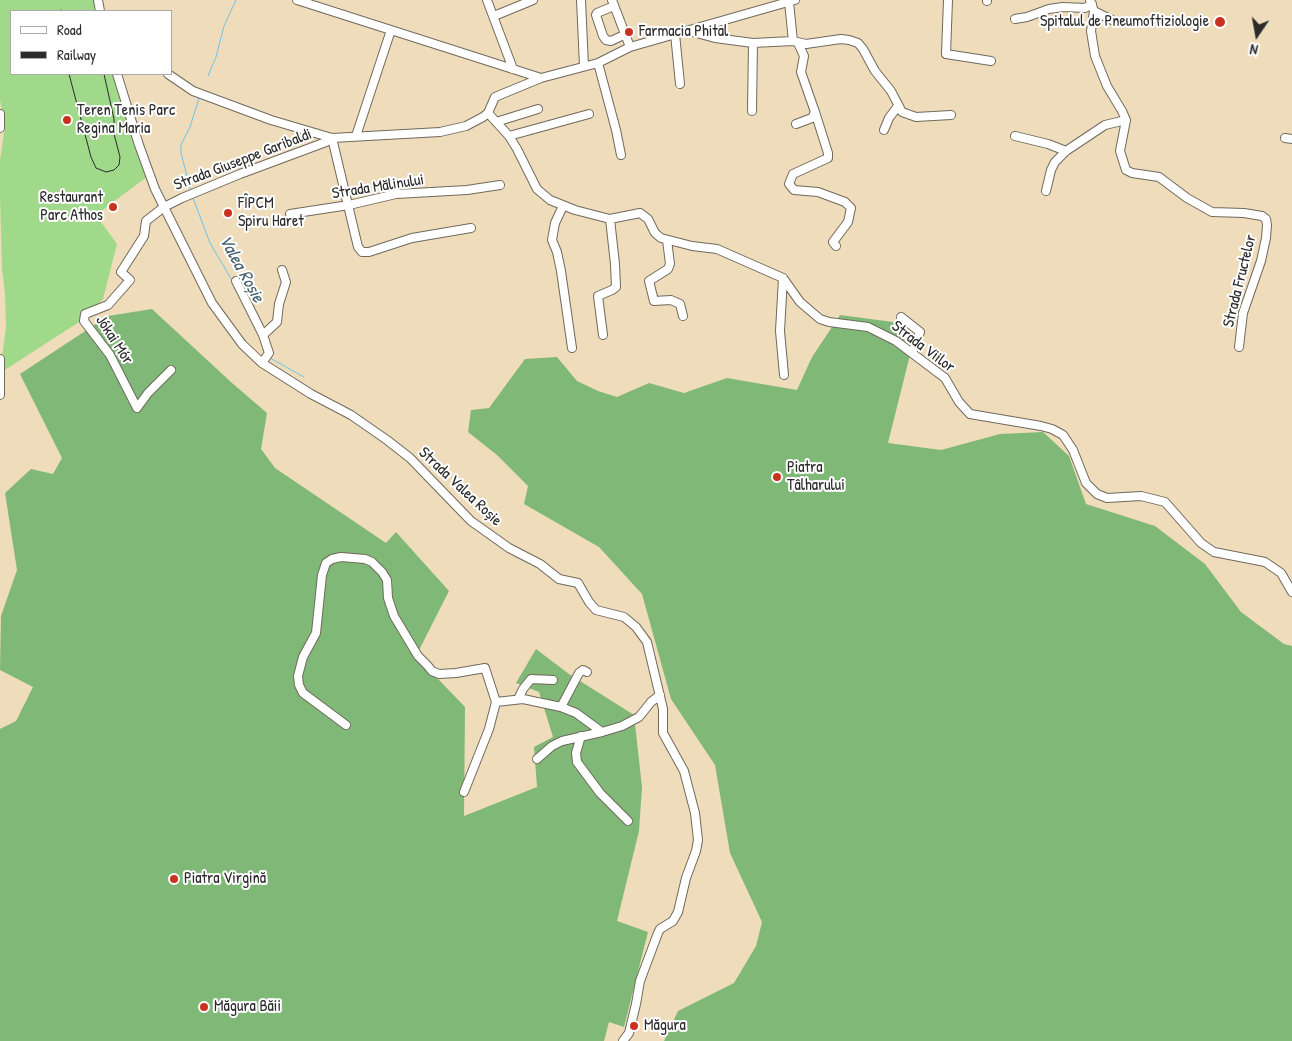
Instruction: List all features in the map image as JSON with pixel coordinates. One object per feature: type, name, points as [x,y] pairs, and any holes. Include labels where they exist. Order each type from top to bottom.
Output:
[{"type":"street","points":[[297,0],[541,78]]},
{"type":"street","points":[[487,0],[513,69]]},
{"type":"street","points":[[494,16],[533,0]]},
{"type":"street","points":[[581,0],[584,66]]},
{"type":"street","points":[[948,0],[946,54],[991,61]]},
{"type":"street","points":[[169,75],[190,90],[271,120],[332,138],[440,132],[466,126],[483,118],[488,114],[495,97],[541,78],[598,63],[630,47],[792,1],[796,42],[804,56],[801,72],[828,158],[793,174],[789,184],[794,190],[818,192],[844,202],[851,208],[848,222],[833,242],[836,246]]},
{"type":"street","points":[[626,34],[611,41],[606,40],[603,36],[597,13],[613,3],[626,34],[630,47]]},
{"type":"street","points":[[1015,19],[1049,9],[1063,7],[1085,8],[1092,5]]},
{"type":"street","points":[[1092,5],[1114,21]]},
{"type":"street","points":[[1046,191],[1054,162],[1066,151],[1105,125],[1126,120],[1107,86],[1095,56],[1091,31],[1092,5]]},
{"type":"street","points":[[356,136],[391,30]]},
{"type":"street","points":[[687,31],[715,38],[753,43],[796,42],[811,44],[841,39],[858,43],[891,91],[902,112],[916,117],[951,115]]},
{"type":"street","points":[[675,34],[680,84]]},
{"type":"street","points":[[752,111],[753,43]]},
{"type":"street","points":[[598,63],[621,155]]},
{"type":"street","name":"Strada Valea Roșie","points":[[117,75],[155,189],[216,310],[242,344],[262,363],[310,394],[351,415],[386,440],[410,458],[462,512],[491,536],[515,552],[540,564],[558,579],[578,583],[596,610],[626,618],[636,627],[647,642],[663,709],[663,733],[684,771],[695,814],[698,840],[678,912],[673,921],[660,928],[640,981],[629,1032],[624,1041]]},
{"type":"street","points":[[884,130],[898,106]]},
{"type":"street","points":[[496,122],[538,109]]},
{"type":"street","points":[[796,124],[812,118],[814,112]]},
{"type":"street","points":[[0,114],[0,128]]},
{"type":"street","points":[[488,114],[509,136],[538,189],[550,200],[563,206],[610,219],[643,214],[648,219],[657,236],[667,240],[723,251],[783,278],[780,331],[784,375]]},
{"type":"street","points":[[509,136],[589,114]]},
{"type":"street","name":"Strada Fructelor","points":[[1126,120],[1120,151],[1126,170],[1132,173],[1159,177],[1187,198],[1212,212],[1244,213],[1262,216],[1266,219],[1266,238],[1261,261],[1244,313],[1239,347]]},
{"type":"street","points":[[1015,136],[1048,144],[1066,151]]},
{"type":"street","points":[[332,138],[358,247],[362,252],[369,252],[412,238],[471,228]]},
{"type":"street","name":"Strada Giuseppe Garibaldi","points":[[164,208],[192,193],[326,142],[332,138]]},
{"type":"street","name":"Strada Mălinului","points":[[290,214],[349,205],[396,194],[467,190],[500,185]]},
{"type":"street","points":[[563,206],[557,216],[551,236],[561,271],[572,348]]},
{"type":"street","name":"Jókai Mór","points":[[164,208],[146,221],[144,236],[121,272],[130,280],[108,305],[86,314],[83,319],[110,355],[137,408],[148,393],[171,370]]},
{"type":"street","points":[[603,335],[598,296],[616,287],[616,264],[610,219]]},
{"type":"street","points":[[667,240],[670,264],[668,270],[650,281],[654,301],[671,300],[680,304],[683,316]]},
{"type":"street","points":[[263,335],[277,322],[279,304],[286,282],[282,270]]},
{"type":"street","name":"Strada Viilor","points":[[783,278],[800,302],[820,318],[829,322],[875,330],[896,341],[944,378],[963,408],[970,414],[1041,426],[1063,435],[1073,450],[1086,483],[1097,494],[1107,498],[1141,496],[1166,502],[1207,548],[1214,552],[1265,562],[1281,573],[1292,592]]},
{"type":"street","points":[[236,281],[263,335],[268,356],[262,363]]},
{"type":"street","points":[[900,318],[920,332],[912,353]]},
{"type":"street","points":[[0,359],[0,395]]},
{"type":"street","points":[[346,725],[303,693],[299,685],[298,676],[304,657],[316,633],[322,575],[326,563],[341,557],[365,559],[372,562],[382,572],[387,580],[388,598],[394,616],[418,656],[436,673],[446,674],[485,668],[496,702],[489,728],[464,792]]},
{"type":"street","points":[[561,707],[579,673],[583,670],[588,672]]},
{"type":"street","points":[[518,699],[531,679],[553,680]]},
{"type":"street","points":[[537,759],[552,746],[562,741],[622,726],[639,717],[651,702],[660,695]]},
{"type":"street","points":[[496,702],[518,699],[561,707],[576,713],[602,732]]},
{"type":"street","points":[[581,736],[576,753],[577,762],[600,793],[628,821]]},
{"type":"green space","points":[[0,0],[94,0],[97,10],[10,10],[10,75],[113,75],[148,176],[96,215],[117,244],[103,299],[87,317],[0,373],[6,327],[0,194],[0,160],[5,126],[0,100]]},
{"type":"green space","points":[[152,309],[267,413],[261,449],[275,468],[386,543],[396,532],[449,591],[416,656],[465,707],[464,816],[537,787],[534,747],[553,737],[539,692],[516,683],[536,649],[569,674],[634,715],[642,787],[639,831],[617,921],[648,932],[624,1027],[609,1022],[604,1041],[0,1041],[0,729],[16,721],[33,687],[0,670],[1,616],[17,570],[5,493],[31,469],[53,474],[62,458],[20,374],[108,316]]},
{"type":"green space","points":[[840,315],[893,322],[911,351],[888,443],[941,450],[1000,434],[1043,432],[1069,456],[1086,504],[1155,526],[1205,564],[1241,612],[1284,644],[1292,646],[1292,1041],[664,1041],[678,1011],[734,983],[756,946],[762,922],[730,853],[715,765],[671,699],[642,594],[599,547],[524,504],[528,486],[497,455],[468,432],[471,410],[489,408],[525,359],[557,357],[577,381],[617,397],[649,383],[684,393],[727,378],[797,390],[812,357]]},
{"type":"waterway","name":"Valea Roșie","points":[[208,76],[216,57],[224,26],[236,0]]},
{"type":"waterway","name":"Valea Roșie","points":[[191,192],[181,153],[181,145],[190,127],[199,98]]},
{"type":"waterway","name":"Valea Roșie","points":[[193,198],[210,243],[233,282]]},
{"type":"waterway","name":"Valea Roșie","points":[[261,341],[265,354]]},
{"type":"waterway","name":"Valea Roșie","points":[[270,358],[304,377]]},
{"type":"railway","points":[[69,75],[91,157],[96,168],[106,172],[114,170],[119,165],[120,157],[114,134],[114,119],[104,75]]},
{"type":"place","name":"Spitalul de Pneumoftiziologie","points":[[1220,22]]},
{"type":"place","name":"Farmacia Phital","points":[[629,32]]},
{"type":"place","name":"Teren Tenis Parc Regina Maria","points":[[67,120]]},
{"type":"place","name":"Restaurant Parc Athos","points":[[113,207]]},
{"type":"place","name":"FÎPCM Spiru Haret","points":[[228,213]]},
{"type":"place","name":"Piatra Tâlharului","points":[[777,477]]},
{"type":"place","name":"Piatra Virgină","points":[[174,879]]},
{"type":"place","name":"Măgura Băii","points":[[204,1007]]},
{"type":"place","name":"Măgura","points":[[634,1026]]}]
